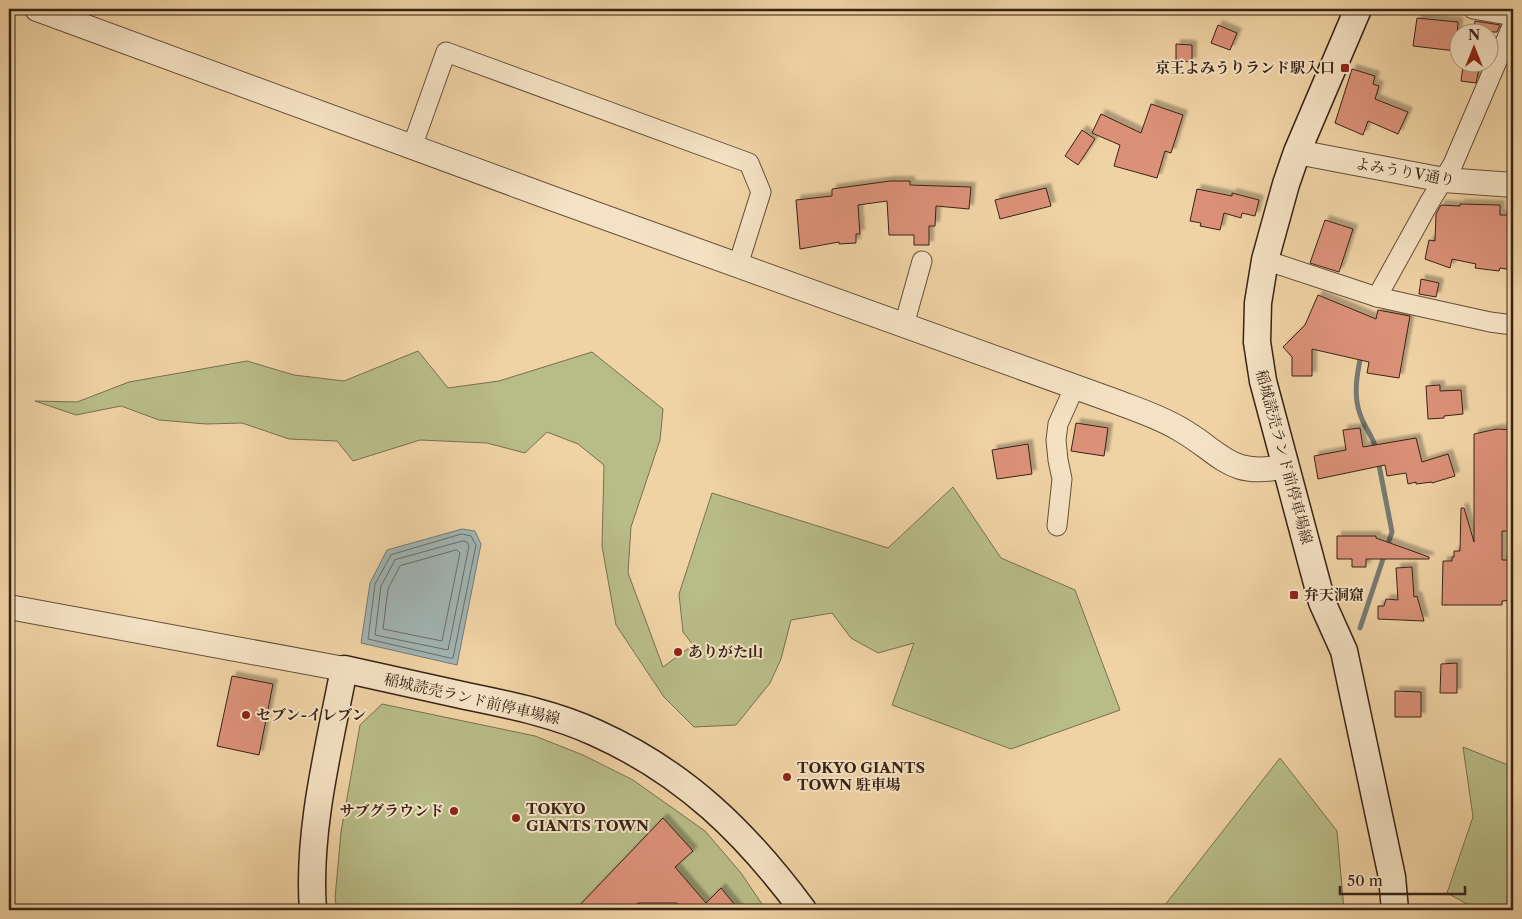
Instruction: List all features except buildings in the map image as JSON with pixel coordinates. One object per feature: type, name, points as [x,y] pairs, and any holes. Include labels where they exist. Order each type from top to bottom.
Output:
[{"type":"main road","name":"稲城読売ランド前停車場線","points":[[1358,9],[1286,184],[1265,260],[1258,310],[1257,342],[1259,360],[1322,602],[1344,650],[1392,877],[1395,910]]},
{"type":"main road","name":"稲城読売ランド前停車場線","points":[[344,670],[548,715],[596,733],[640,756],[681,782],[721,815],[756,850],[803,910]]},
{"type":"main road","points":[[312,910],[312,861],[315,828],[344,670]]},
{"type":"street","points":[[37,9],[412,147],[1075,386],[1165,421],[1180,429],[1224,460],[1242,468],[1267,470],[1286,466]]},
{"type":"street","points":[[1474,9],[1513,16]]},
{"type":"street","points":[[1377,297],[1460,150],[1513,24]]},
{"type":"street","points":[[412,147],[446,52],[749,163],[761,192],[738,265]]},
{"type":"street","name":"よみうりV通り","points":[[1298,152],[1444,180],[1513,185]]},
{"type":"street","points":[[1265,260],[1377,297],[1490,322],[1513,325]]},
{"type":"street","points":[[904,325],[922,261]]},
{"type":"street","points":[[1057,526],[1062,479],[1056,440],[1058,424],[1075,386]]},
{"type":"street","points":[[9,607],[344,670]]},
{"type":"green space","points":[[418,351],[448,388],[499,381],[592,352],[663,409],[660,440],[631,527],[628,573],[663,667],[693,645],[683,632],[679,594],[712,493],[888,548],[953,487],[1001,558],[1075,590],[1120,710],[1011,749],[892,705],[914,643],[878,653],[851,638],[832,613],[791,620],[781,659],[770,683],[736,725],[694,727],[664,697],[616,625],[602,546],[604,465],[578,444],[547,432],[525,453],[487,443],[420,440],[353,461],[337,441],[289,439],[242,423],[206,424],[159,420],[121,406],[76,415],[35,401],[77,402],[129,382],[247,361],[294,375],[344,381]]},
{"type":"green space","name":"TOKYO GIANTS TOWN","points":[[382,704],[535,736],[583,755],[633,780],[705,831],[741,873],[766,910],[337,910],[335,898],[341,832],[360,725]]},
{"type":"green space","points":[[1463,747],[1513,767],[1513,910],[1478,910],[1447,893],[1473,817]]},
{"type":"green space","points":[[1280,758],[1337,831],[1344,910],[1161,910]]},
{"type":"water","points":[[462,529],[475,531],[481,544],[457,665],[361,643],[370,583],[387,550]]},
{"type":"waterway","points":[[1361,355],[1356,392],[1358,407],[1376,449]]},
{"type":"waterway","points":[[1360,628],[1392,532],[1378,460]]},
{"type":"place","name":"京王よみうりランド駅入口","points":[[1345,68]]},
{"type":"place","name":"弁天洞窟","points":[[1294,595]]},
{"type":"place","name":"ありがた山","points":[[678,652]]},
{"type":"place","name":"セブン-イレブン","points":[[246,715]]},
{"type":"place","name":"TOKYO GIANTS TOWN 駐車場","points":[[787,777]]},
{"type":"place","name":"サブグラウンド","points":[[454,811]]},
{"type":"place","name":"TOKYO GIANTS TOWN","points":[[516,818]]}]
